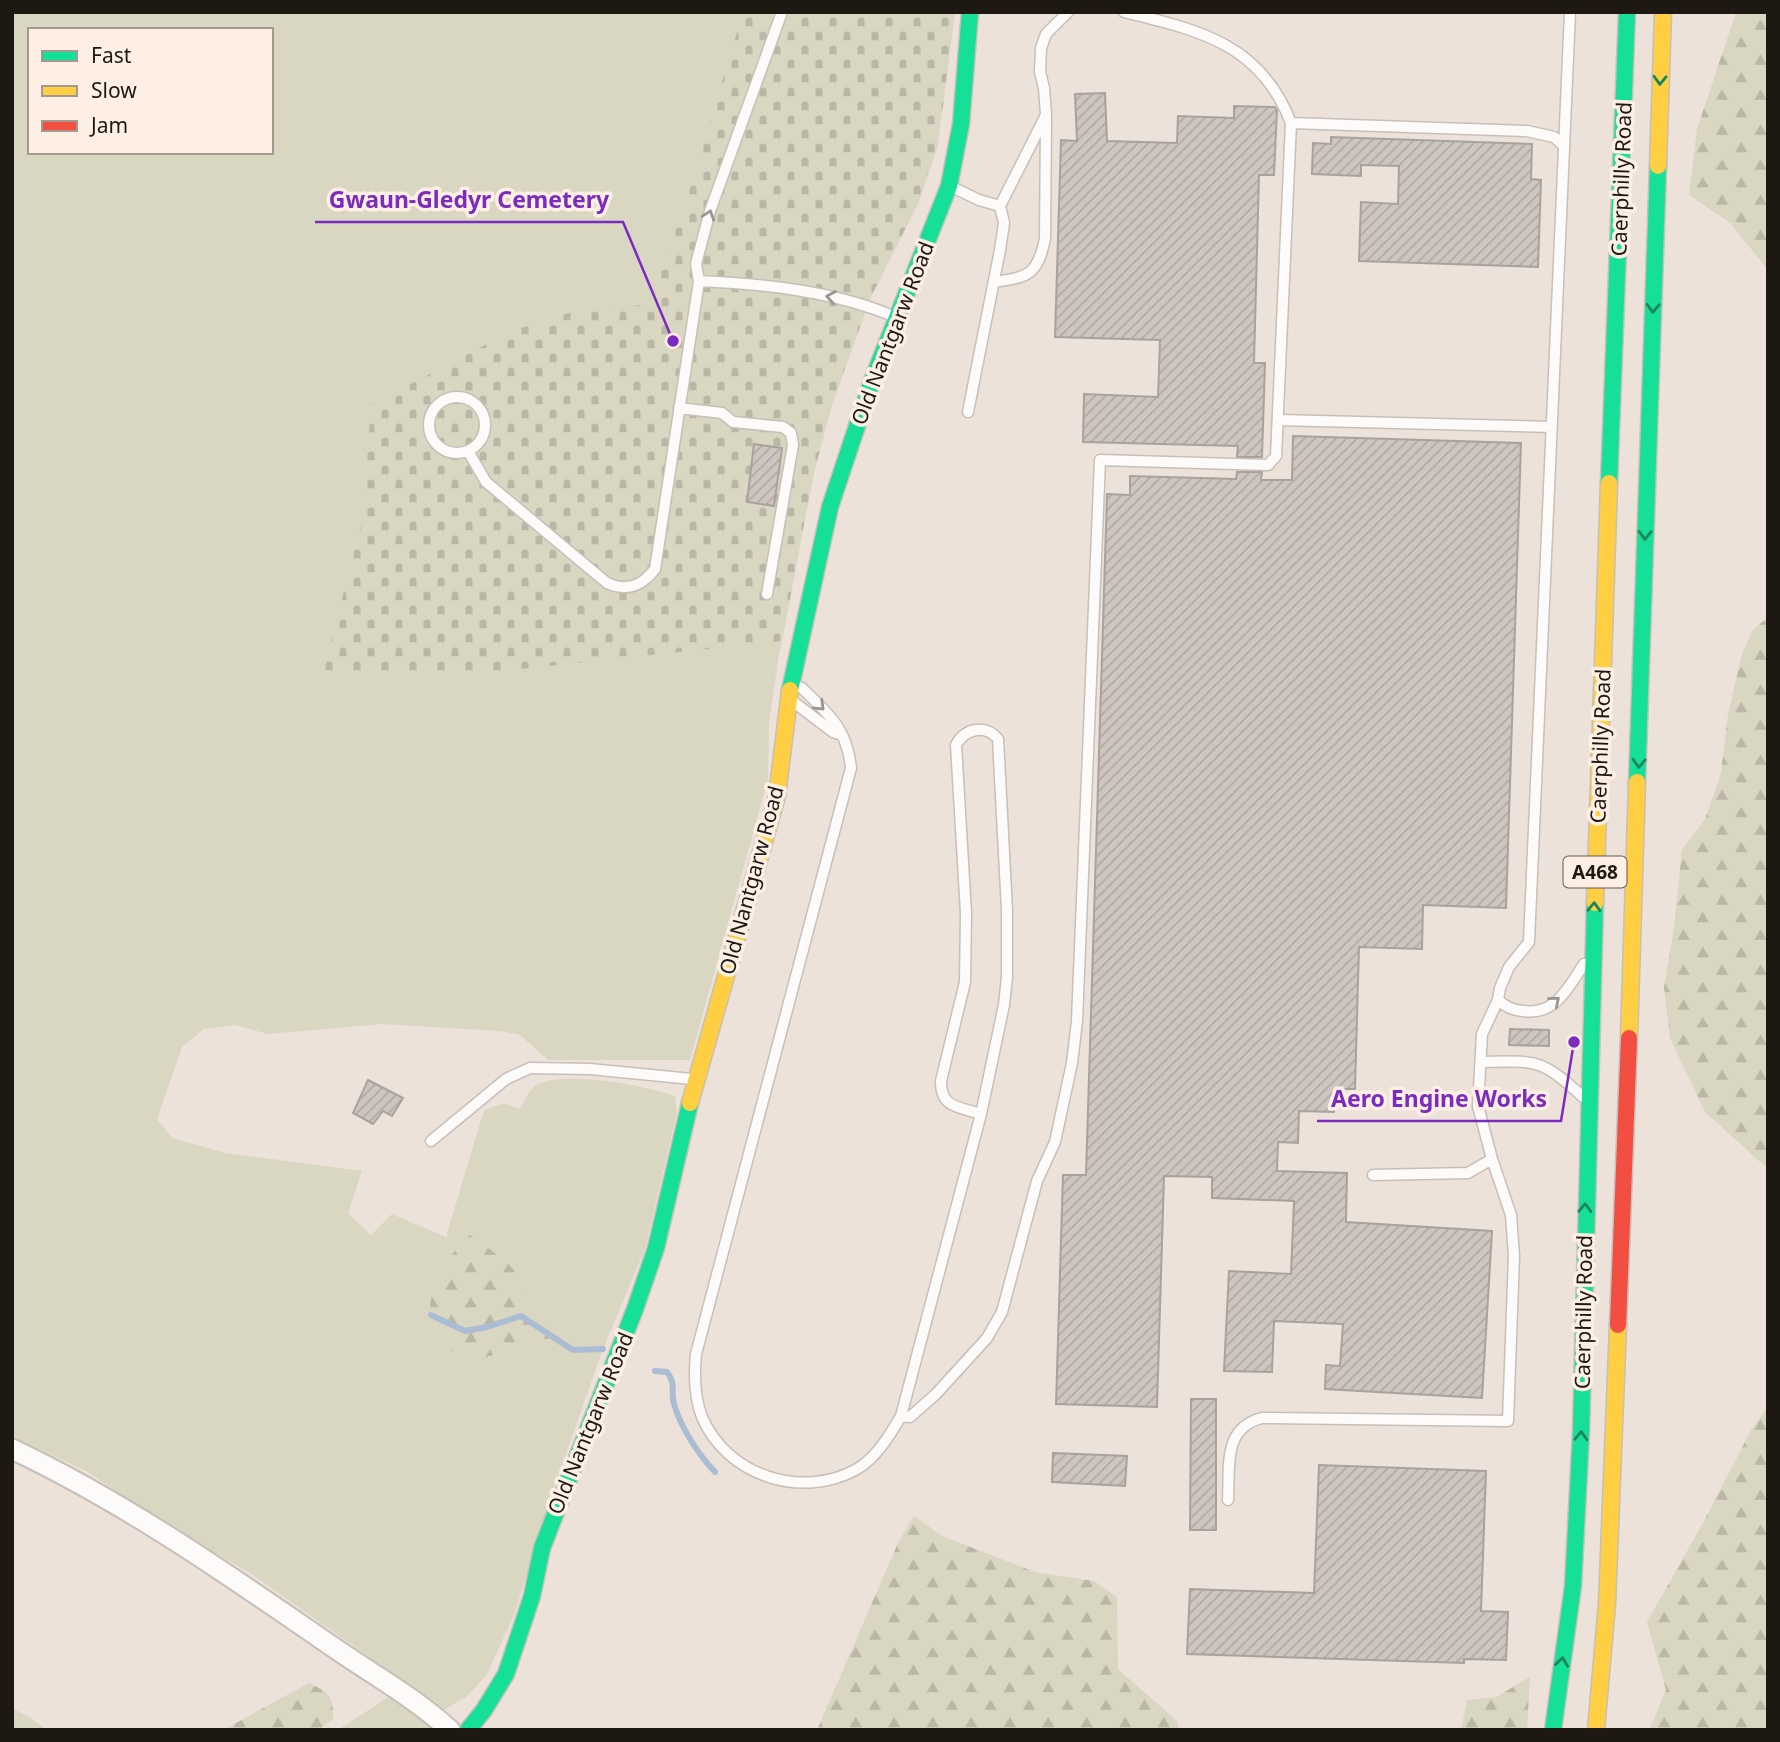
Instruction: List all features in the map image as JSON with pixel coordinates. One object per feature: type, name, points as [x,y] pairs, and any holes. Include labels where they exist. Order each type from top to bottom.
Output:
[{"type":"main road","name":"Old Nantgarw Road","points":[[468,1730],[506,1674],[532,1596],[542,1548],[656,1248],[696,1079],[777,796],[790,691],[830,507],[896,317],[949,186],[961,124],[970,12]]},
{"type":"main road","name":"Caerphilly Road","points":[[1553,1730],[1573,1586],[1581,1432],[1588,1102],[1627,12]]},
{"type":"main road","name":"Caerphilly Road","points":[[1596,1730],[1607,1604],[1624,1187],[1663,12]]},
{"type":"street","points":[[12,1449],[76,1481],[228,1573],[450,1730]]},
{"type":"lane","points":[[468,451],[486,482],[607,583],[635,587],[649,577],[658,562],[699,281],[696,264],[710,211],[782,12]]},
{"type":"lane","points":[[994,282],[1023,278],[1036,265],[1042,253],[1045,239],[1046,115],[1040,72],[1041,48],[1046,34],[1068,12]]},
{"type":"lane","points":[[901,1416],[911,1417],[936,1394],[987,1338],[1002,1312],[1037,1181],[1055,1142],[1072,1063],[1077,1021],[1100,460],[1268,466],[1276,456],[1291,123],[1283,102],[1260,69],[1233,49],[1204,36],[1124,12]]},
{"type":"lane","points":[[1228,1500],[1231,1443],[1249,1421],[1262,1418],[1508,1420],[1514,1256],[1511,1214],[1478,1106],[1482,1034],[1498,1000],[1508,967],[1529,942],[1570,12]]},
{"type":"lane","points":[[968,412],[1004,223],[1000,206],[1046,115]]},
{"type":"lane","points":[[1291,123],[1527,131],[1554,137],[1564,146]]},
{"type":"lane","points":[[949,186],[1000,206]]},
{"type":"lane","points":[[699,281],[852,300],[896,317]]},
{"type":"lane","points":[[463,398],[471,401],[482,414],[485,422],[481,439],[468,451],[451,452],[442,449],[431,436],[429,419],[438,404],[463,398]]},
{"type":"lane","points":[[679,408],[722,413],[733,422],[783,427],[791,433],[793,445],[767,594]]},
{"type":"lane","points":[[1279,420],[1552,427]]},
{"type":"lane","points":[[790,691],[802,688],[839,726],[849,748],[850,768],[696,1354],[696,1395],[702,1417],[726,1451],[741,1464],[764,1477],[795,1483],[822,1481],[858,1468],[887,1439],[901,1416],[981,1114],[1004,1005],[1007,977],[1007,910],[998,739],[986,730],[969,731],[962,735],[956,745],[966,912],[965,982],[940,1093],[944,1100],[981,1114]]},
{"type":"lane","points":[[790,691],[833,732],[842,735]]},
{"type":"lane","points":[[1498,1000],[1506,1007],[1520,1011],[1544,1010],[1562,997],[1593,950]]},
{"type":"lane","points":[[1481,1062],[1541,1063],[1558,1074],[1588,1102]]},
{"type":"lane","points":[[431,1141],[506,1079],[530,1068],[590,1069],[696,1079]]},
{"type":"lane","points":[[1373,1175],[1468,1173],[1492,1159]]},
{"type":"green space","points":[[12,12],[777,12],[684,298],[471,353],[443,368],[790,505],[831,408],[813,477],[778,661],[769,723],[768,779],[690,1060],[548,1060],[520,1035],[500,1031],[382,1024],[268,1034],[235,1025],[204,1029],[182,1047],[157,1119],[172,1138],[225,1153],[362,1171],[348,1213],[371,1235],[392,1214],[446,1237],[484,1110],[504,1103],[520,1109],[535,1086],[563,1079],[625,1084],[675,1096],[677,1112],[645,1249],[603,1349],[555,1485],[514,1615],[486,1676],[466,1697],[444,1710],[250,1573],[166,1525],[86,1471],[12,1436]],"holes":[[[471,1236],[515,1271],[523,1287],[521,1316],[555,1338],[522,1343],[488,1358]]]},
{"type":"green space","points":[[743,12],[955,12],[938,145],[919,202],[871,297],[831,408],[813,477],[782,641],[472,674],[323,674],[362,520],[371,405],[514,330],[585,308],[649,305],[691,186]]},
{"type":"green space","points":[[1736,12],[1768,12],[1768,270],[1729,222],[1689,195],[1697,129]]},
{"type":"green space","points":[[1768,617],[1768,1169],[1705,1112],[1670,1038],[1664,987],[1682,850],[1705,819],[1721,773],[1728,714],[1742,654],[1753,630]]},
{"type":"green space","points":[[470,1235],[515,1271],[523,1287],[521,1316],[557,1338],[524,1343],[480,1358],[460,1355],[442,1342],[436,1334],[430,1312],[433,1288],[448,1260]]},
{"type":"green space","points":[[1768,1406],[1768,1730],[1649,1730],[1666,1690],[1647,1622],[1750,1432]]},
{"type":"green space","points":[[914,1516],[942,1536],[1035,1572],[1094,1581],[1117,1597],[1118,1669],[1176,1720],[1180,1730],[817,1730],[898,1543]]},
{"type":"green space","points":[[1530,1677],[1527,1730],[1461,1730],[1467,1700],[1496,1697]]},
{"type":"green space","points":[[309,1683],[326,1693],[332,1705],[333,1719],[318,1730],[223,1730]]},
{"type":"green space","points":[[390,1696],[414,1711],[433,1730],[338,1730]]},
{"type":"green space","points":[[12,1708],[31,1718],[46,1730],[12,1730]]},
{"type":"building","points":[[1105,93],[1107,141],[1177,143],[1178,116],[1234,118],[1234,106],[1275,107],[1277,110],[1274,175],[1259,175],[1254,363],[1265,363],[1262,457],[1237,457],[1238,446],[1083,442],[1084,394],[1158,397],[1160,340],[1055,337],[1061,140],[1077,141],[1075,94]]},
{"type":"building","points":[[1331,137],[1532,144],[1531,179],[1541,180],[1538,267],[1359,261],[1361,202],[1398,204],[1399,166],[1361,165],[1361,176],[1312,174],[1313,143],[1331,144]]},
{"type":"building","points":[[1293,436],[1521,443],[1506,908],[1423,905],[1422,949],[1359,947],[1355,1089],[1335,1089],[1334,1112],[1299,1111],[1298,1143],[1278,1142],[1277,1171],[1347,1173],[1346,1222],[1492,1231],[1482,1398],[1325,1389],[1326,1365],[1340,1366],[1343,1324],[1274,1321],[1272,1372],[1224,1371],[1229,1271],[1291,1274],[1294,1201],[1212,1198],[1212,1177],[1164,1176],[1157,1407],[1056,1404],[1063,1175],[1086,1175],[1107,494],[1130,495],[1130,476],[1236,479],[1237,472],[1262,472],[1261,480],[1292,480]]},
{"type":"building","points":[[754,444],[782,448],[774,506],[747,502]]},
{"type":"building","points":[[1510,1029],[1549,1030],[1549,1046],[1509,1045]]},
{"type":"building","points":[[368,1080],[403,1098],[392,1116],[383,1111],[373,1124],[353,1113]]},
{"type":"building","points":[[1191,1399],[1216,1399],[1216,1530],[1190,1530]]},
{"type":"building","points":[[1053,1453],[1127,1456],[1125,1486],[1052,1482]]},
{"type":"building","points":[[1319,1465],[1486,1471],[1481,1611],[1508,1612],[1506,1660],[1464,1659],[1464,1663],[1187,1654],[1190,1589],[1314,1593]]},
{"type":"waterway","points":[[431,1315],[465,1331],[521,1316],[573,1350],[603,1349]]},
{"type":"waterway","points":[[655,1371],[667,1372],[670,1377],[674,1404],[681,1422],[696,1449],[715,1472]]},
{"type":"traffic: fast","points":[[790,690],[830,507],[872,381],[949,186],[961,124],[970,12]]},
{"type":"traffic: fast","points":[[1609,483],[1627,12]]},
{"type":"traffic: fast","points":[[1637,782],[1658,166]]},
{"type":"traffic: fast","points":[[1553,1730],[1573,1586],[1581,1432],[1595,903]]},
{"type":"traffic: fast","points":[[468,1730],[506,1674],[532,1596],[542,1548],[656,1248],[690,1103]]},
{"type":"traffic: slow","points":[[1658,166],[1663,12]]},
{"type":"traffic: slow","points":[[1595,903],[1609,483]]},
{"type":"traffic: slow","points":[[690,1103],[777,796],[790,690]]},
{"type":"traffic: slow","points":[[1629,1038],[1637,782]]},
{"type":"traffic: slow","points":[[1596,1730],[1607,1604],[1618,1325]]},
{"type":"traffic: jam","points":[[1618,1325],[1629,1038]]},
{"type":"place","name":"Gwaun-Gledyr Cemetery","points":[[673,341]]},
{"type":"place","name":"Aero Engine Works","points":[[1574,1042]]}]
